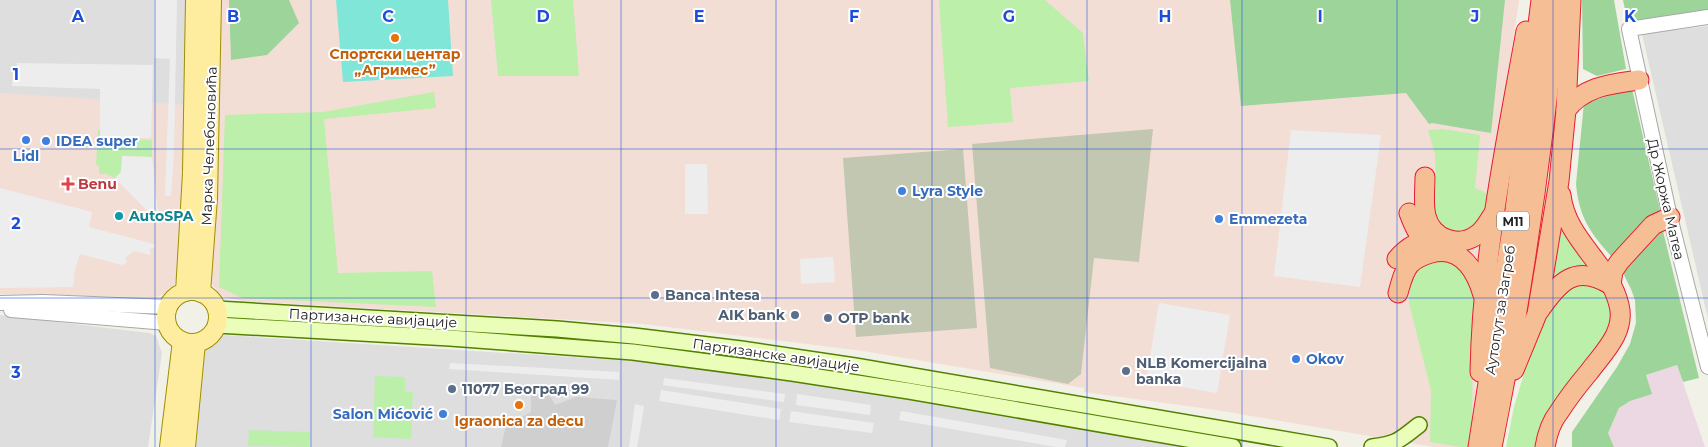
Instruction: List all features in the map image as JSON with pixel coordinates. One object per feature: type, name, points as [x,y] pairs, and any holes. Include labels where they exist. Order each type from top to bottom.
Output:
[{"type":"highway","points":[[1483,445],[1480,360],[1484,299],[1495,212],[1533,0]]},
{"type":"highway","name":"Аутопут за Загреб","points":[[1483,445],[1542,0]]},
{"type":"highway","name":"Аутопут за Загреб","points":[[1502,401],[1543,137],[1558,0]]},
{"type":"highway","points":[[1537,314],[1559,181],[1566,110],[1571,0]]},
{"type":"highway","points":[[1568,53],[1573,68],[1580,79],[1600,86]]},
{"type":"highway","points":[[1566,110],[1582,95],[1600,86],[1639,80]]},
{"type":"highway","points":[[1425,177],[1426,215],[1434,231],[1445,245],[1472,269],[1484,299]]},
{"type":"highway","points":[[1556,447],[1557,432],[1563,408],[1572,393],[1610,347],[1617,331],[1621,311],[1611,285],[1601,268],[1570,227],[1562,205],[1559,181]]},
{"type":"highway","points":[[1398,293],[1402,278],[1411,263],[1421,256],[1445,245],[1465,241],[1475,236],[1483,229],[1495,212]]},
{"type":"highway","points":[[1409,213],[1416,230],[1424,240]]},
{"type":"highway","points":[[1611,285],[1613,271],[1620,261],[1653,225],[1670,217]]},
{"type":"highway","points":[[1397,259],[1413,245],[1424,240],[1445,245]]},
{"type":"highway","points":[[1502,401],[1537,314],[1551,293],[1566,280],[1575,277],[1590,276],[1601,279],[1611,285]]},
{"type":"highway","name":"M11","points":[[1483,445],[1502,401]]},
{"type":"highway","points":[[1544,447],[1549,430],[1559,411],[1563,408]]},
{"type":"main road","name":"Марка Челебоновића","points":[[193,292],[192,173],[195,0]]},
{"type":"main road","name":"Марка Челебоновића","points":[[193,292],[208,198],[212,0]]},
{"type":"main road","points":[[193,292],[213,301],[217,317],[209,337],[189,342],[172,334],[168,315],[174,299],[193,292]]},
{"type":"main road","name":"Партизанске авијације","points":[[217,317],[633,352],[766,369],[909,391],[1233,447]]},
{"type":"main road","name":"Партизанске авијације","points":[[217,317],[557,329],[634,336],[845,364],[1329,447]]},
{"type":"main road","points":[[169,447],[189,342]]},
{"type":"main road","points":[[186,447],[189,342]]},
{"type":"main road","points":[[1372,447],[1396,442],[1419,425]]},
{"type":"street","name":"Др Жоржа Матеа","points":[[1708,17],[1629,29],[1670,217],[1708,367]]},
{"type":"street","points":[[0,303],[43,302],[168,315]]},
{"type":"street","points":[[0,309],[168,315]]},
{"type":"shaded area","points":[[0,0],[190,0],[174,285],[168,292],[151,297],[0,294]]},
{"type":"shaded area","points":[[154,0],[177,0],[174,151],[171,196],[165,196],[170,59],[154,58]]},
{"type":"shaded area","points":[[220,0],[1519,0],[1493,181],[1478,308],[1474,447],[1434,447],[1216,410],[1084,392],[1084,388],[863,351],[643,324],[242,301],[221,296],[212,284],[209,270],[219,111]]},
{"type":"shaded area","name":"Спортски центар „Агримес”","points":[[336,0],[448,0],[453,76],[343,82]]},
{"type":"shaded area","points":[[1708,26],[1708,319],[1642,34]]},
{"type":"shaded area","points":[[17,63],[153,65],[151,138],[100,138],[100,89],[12,86],[13,73],[17,71]]},
{"type":"shaded area","points":[[0,93],[189,105],[181,265],[174,285],[168,292],[151,297],[0,294]]},
{"type":"shaded area","points":[[1153,129],[1139,262],[1094,258],[1081,374],[1068,384],[990,368],[972,144]]},
{"type":"shaded area","points":[[1291,130],[1381,135],[1360,287],[1274,276]]},
{"type":"shaded area","points":[[963,149],[977,328],[856,337],[843,158]]},
{"type":"shaded area","points":[[122,156],[152,157],[158,212],[153,217],[115,178],[121,172]]},
{"type":"shaded area","points":[[685,164],[707,164],[708,214],[685,214]]},
{"type":"shaded area","points":[[0,188],[92,212],[89,227],[154,244],[155,247],[149,249],[151,255],[134,251],[125,258],[127,262],[122,265],[80,254],[75,269],[73,287],[0,288]]},
{"type":"shaded area","points":[[833,257],[835,282],[801,284],[800,259]]},
{"type":"shaded area","points":[[1159,303],[1230,315],[1217,393],[1146,381]]},
{"type":"shaded area","points":[[0,315],[149,333],[156,336],[162,353],[148,447],[0,447]]},
{"type":"shaded area","points":[[223,335],[682,364],[838,384],[1134,437],[1179,447],[190,447],[202,352],[211,342]]},
{"type":"shaded area","points":[[450,363],[619,372],[619,380],[449,369]]},
{"type":"shaded area","points":[[1677,365],[1705,447],[1614,447],[1608,433],[1619,408],[1630,401],[1651,393],[1646,375]]},
{"type":"shaded area","points":[[664,378],[785,394],[784,402],[663,385]]},
{"type":"shaded area","points":[[661,390],[781,409],[779,420],[659,401]]},
{"type":"shaded area","points":[[531,393],[549,394],[555,405],[576,397],[617,400],[608,447],[501,447],[506,426],[531,412]]},
{"type":"shaded area","points":[[797,394],[871,405],[870,415],[796,405]]},
{"type":"shaded area","points":[[635,404],[644,406],[637,447],[629,447]]},
{"type":"shaded area","points":[[791,411],[874,423],[872,433],[789,422]]},
{"type":"shaded area","points":[[901,411],[1067,440],[1065,447],[1056,447],[899,420]]},
{"type":"green space","points":[[229,0],[289,0],[299,23],[267,55],[231,60]]},
{"type":"green space","points":[[491,0],[573,0],[579,76],[498,76]]},
{"type":"green space","points":[[939,0],[1045,0],[1083,33],[1089,81],[1010,88],[1013,122],[948,127]]},
{"type":"green space","points":[[1230,0],[1505,0],[1491,133],[1429,124],[1406,93],[1241,106]]},
{"type":"green space","points":[[1582,0],[1614,0],[1626,69],[1597,76],[1583,69]]},
{"type":"green space","points":[[1623,0],[1708,0],[1708,18],[1629,29]]},
{"type":"green space","points":[[1632,89],[1660,210],[1612,257],[1587,224],[1578,196],[1576,184],[1584,103]]},
{"type":"green space","points":[[434,92],[436,108],[324,119],[338,273],[432,271],[436,307],[242,298],[219,287],[225,115],[323,112]]},
{"type":"green space","points":[[1443,129],[1480,135],[1475,188],[1488,194],[1481,220],[1464,233],[1450,235],[1439,228],[1434,209],[1436,184],[1435,154],[1428,130]]},
{"type":"green space","points":[[98,130],[104,130],[105,139],[152,140],[152,157],[123,156],[121,172],[115,178],[106,174],[99,174],[99,166],[96,165]]},
{"type":"green space","points":[[1558,218],[1599,274],[1570,269],[1559,273],[1545,284]]},
{"type":"green space","points":[[1662,227],[1699,378],[1683,382],[1677,365],[1646,375],[1652,394],[1630,401],[1619,408],[1608,433],[1614,447],[1572,447],[1572,432],[1617,367],[1630,344],[1636,323],[1635,300],[1622,271]]},
{"type":"green space","points":[[1448,256],[1470,276],[1473,295],[1472,447],[1430,442],[1431,390],[1409,303],[1410,284],[1418,269],[1433,258]]},
{"type":"green space","points":[[1587,281],[1604,289],[1610,303],[1612,314],[1606,342],[1540,447],[1506,447],[1514,407],[1541,317],[1570,283]]},
{"type":"green space","points":[[375,376],[405,377],[405,391],[413,392],[411,439],[373,437]]},
{"type":"green space","points":[[249,430],[310,432],[309,447],[248,446]]},
{"type":"place","name":"Спортски центар „Агримес”","points":[[395,38]]},
{"type":"place","name":"Lidl","points":[[26,140]]},
{"type":"place","name":"IDEA super","points":[[46,141]]},
{"type":"place","name":"Benu","points":[[68,184]]},
{"type":"place","name":"Lyra Style","points":[[902,191]]},
{"type":"place","name":"AutoSPA","points":[[119,216]]},
{"type":"place","name":"Emmezeta","points":[[1219,219]]},
{"type":"place","name":"Banca Intesa","points":[[655,295]]},
{"type":"place","name":"AIK bank","points":[[795,315]]},
{"type":"place","name":"OTP bank","points":[[828,318]]},
{"type":"place","name":"Okov","points":[[1296,359]]},
{"type":"place","name":"NLB Komercijalna banka","points":[[1126,371]]},
{"type":"place","name":"11077 Београд 99","points":[[452,389]]},
{"type":"place","name":"Igraonica za decu","points":[[519,405]]},
{"type":"place","name":"Salon Mićović","points":[[443,414]]}]
